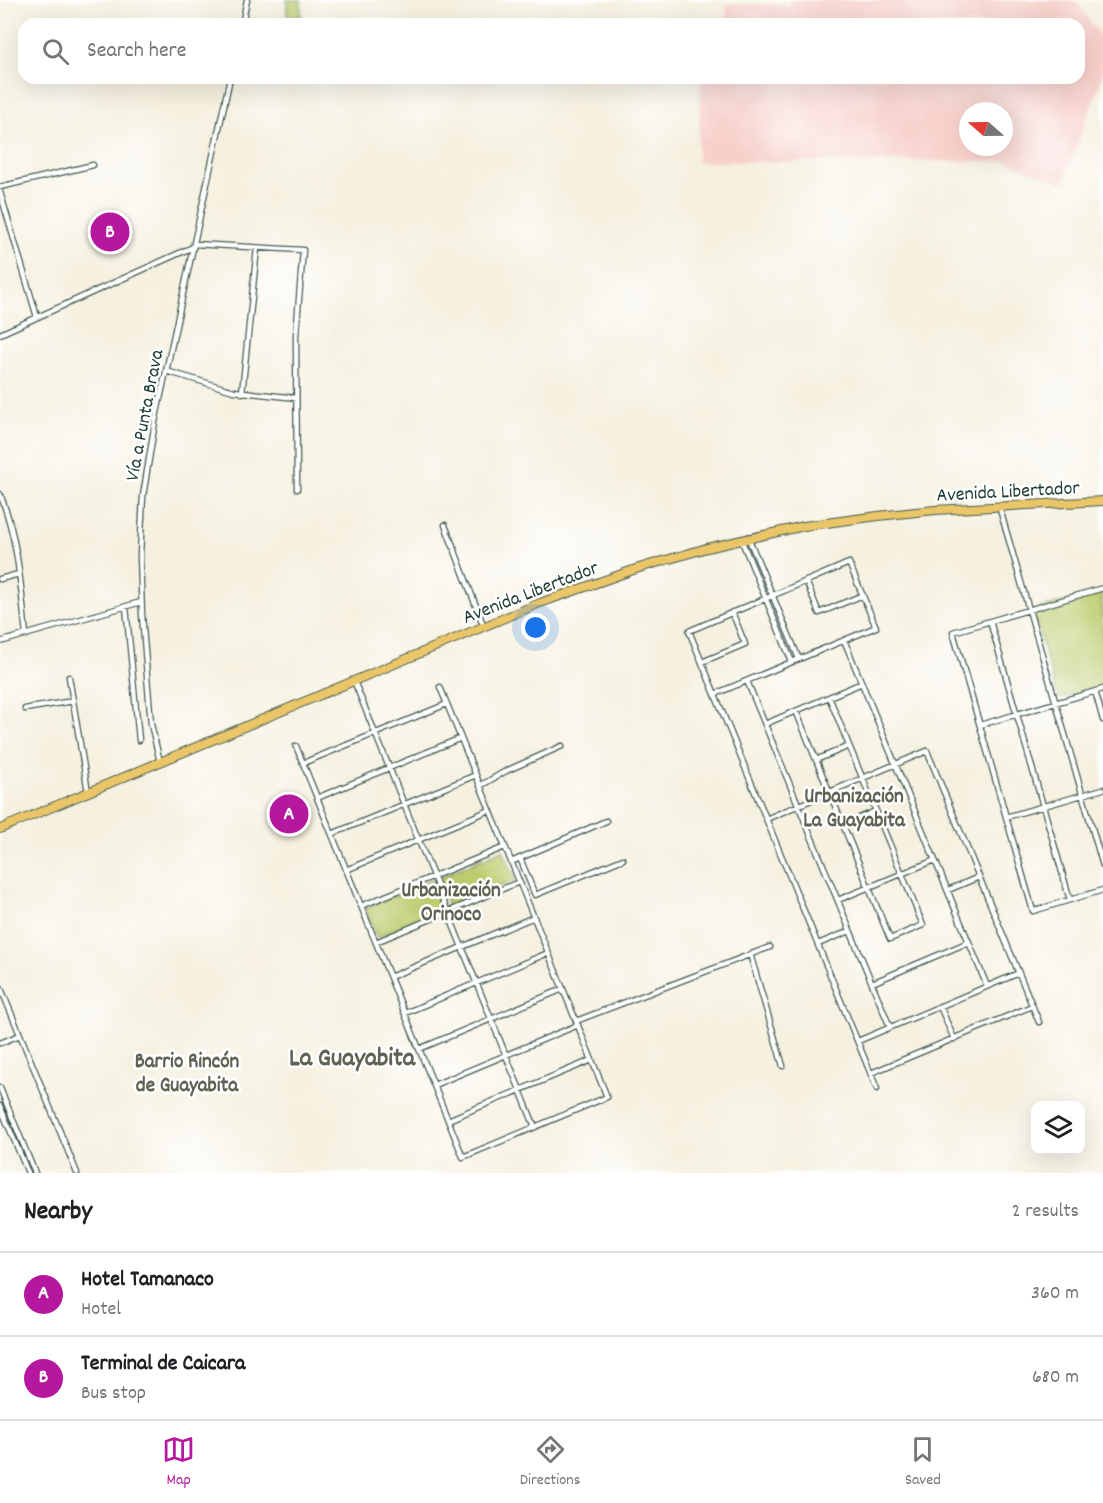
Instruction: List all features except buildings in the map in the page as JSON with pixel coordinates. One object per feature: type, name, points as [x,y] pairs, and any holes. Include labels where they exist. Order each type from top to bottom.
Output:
[{"type":"highway","name":"Avenida Libertador","points":[[0,829],[567,592],[639,568],[745,538],[804,526],[935,510],[1103,501]]},
{"type":"street","points":[[244,18],[248,0]]},
{"type":"street","name":"Vía a Punta Brava","points":[[159,762],[151,724],[141,602],[140,545],[143,496],[155,422],[229,84]]},
{"type":"street","points":[[0,187],[93,165]]},
{"type":"street","points":[[0,192],[37,318]]},
{"type":"street","points":[[0,334],[194,246],[303,250],[297,312],[297,489]]},
{"type":"street","points":[[242,393],[257,248]]},
{"type":"street","points":[[166,371],[242,393],[296,398]]},
{"type":"street","points":[[0,494],[6,509],[19,574],[26,635]]},
{"type":"street","points":[[999,506],[1103,866]]},
{"type":"street","points":[[0,511],[6,509]]},
{"type":"street","points":[[445,525],[484,627]]},
{"type":"street","points":[[745,538],[799,659]]},
{"type":"street","points":[[745,538],[765,598],[792,662]]},
{"type":"street","points":[[715,694],[876,627],[849,563],[688,631],[878,1089]]},
{"type":"street","points":[[0,579],[19,574]]},
{"type":"street","points":[[806,581],[819,613],[863,595]]},
{"type":"street","points":[[1103,588],[953,632],[1033,911],[1103,890]]},
{"type":"street","points":[[0,642],[141,602]]},
{"type":"street","points":[[126,607],[139,740]]},
{"type":"street","points":[[702,662],[745,644],[732,612]]},
{"type":"street","points":[[990,621],[1070,900]]},
{"type":"street","points":[[844,640],[987,986]]},
{"type":"street","points":[[69,677],[88,792]]},
{"type":"street","points":[[354,681],[535,1127]]},
{"type":"street","points":[[747,681],[890,1027]]},
{"type":"street","points":[[765,724],[862,683]]},
{"type":"street","points":[[296,746],[463,1157],[607,1097],[440,687]]},
{"type":"street","points":[[980,725],[1103,689]]},
{"type":"street","points":[[1095,691],[1103,720]]},
{"type":"street","points":[[796,711],[890,939],[923,925],[829,697]]},
{"type":"street","points":[[25,709],[73,701]]},
{"type":"street","points":[[303,763],[447,704]]},
{"type":"street","points":[[317,798],[461,738]]},
{"type":"street","points":[[480,786],[506,771],[562,746]]},
{"type":"street","points":[[816,760],[849,746]]},
{"type":"street","points":[[766,819],[927,751],[1039,1022]]},
{"type":"street","points":[[332,834],[476,775]]},
{"type":"street","points":[[1006,817],[1103,789]]},
{"type":"street","points":[[346,870],[490,810]]},
{"type":"street","points":[[843,825],[876,811]]},
{"type":"street","points":[[511,862],[606,821]]},
{"type":"street","points":[[361,906],[505,846]]},
{"type":"street","points":[[520,858],[535,895],[622,859]]},
{"type":"street","points":[[838,900],[935,860]]},
{"type":"street","points":[[948,890],[979,877]]},
{"type":"street","points":[[376,942],[519,882]]},
{"type":"street","points":[[390,977],[534,917]]},
{"type":"street","points":[[818,944],[850,931]]},
{"type":"street","points":[[872,982],[969,942]]},
{"type":"street","points":[[434,1085],[577,1023],[770,946]]},
{"type":"street","points":[[405,1013],[548,953]]},
{"type":"street","points":[[750,954],[783,1066]]},
{"type":"street","points":[[858,1041],[1019,973]]},
{"type":"street","points":[[0,986],[77,1173]]},
{"type":"street","points":[[419,1049],[563,989]]},
{"type":"street","points":[[940,1006],[954,1039]]},
{"type":"street","points":[[871,1074],[1032,1006]]},
{"type":"street","points":[[0,1043],[20,1035]]},
{"type":"street","points":[[448,1120],[592,1060]]},
{"type":"street","points":[[0,1088],[35,1173]]},
{"type":"street","points":[[0,1106],[28,1173]]},
{"type":"shaded area","points":[[790,0],[1075,0],[1103,40],[1103,74],[1063,183],[1005,161],[697,162],[701,84],[1085,84],[1085,18],[726,18],[727,4],[790,5]]},
{"type":"green space","points":[[287,0],[301,0],[301,16],[287,16]]},
{"type":"green space","points":[[1102,591],[1103,686],[1058,699],[1033,611]]},
{"type":"green space","points":[[503,850],[516,880],[449,908],[437,878]]},
{"type":"green space","points":[[431,880],[444,910],[377,938],[365,908]]},
{"type":"place","name":"Terminal de Caicara","points":[[110,232]]},
{"type":"place","name":"Hotel Tamanaco","points":[[289,814]]},
{"type":"district","name":"Urbanización La Guayabita","points":[[854,807]]},
{"type":"district","name":"Urbanización Orinoco","points":[[451,901]]},
{"type":"district","name":"La Guayabita","points":[[352,1056]]},
{"type":"district","name":"Barrio Rincón de Guayabita","points":[[187,1072]]}]
